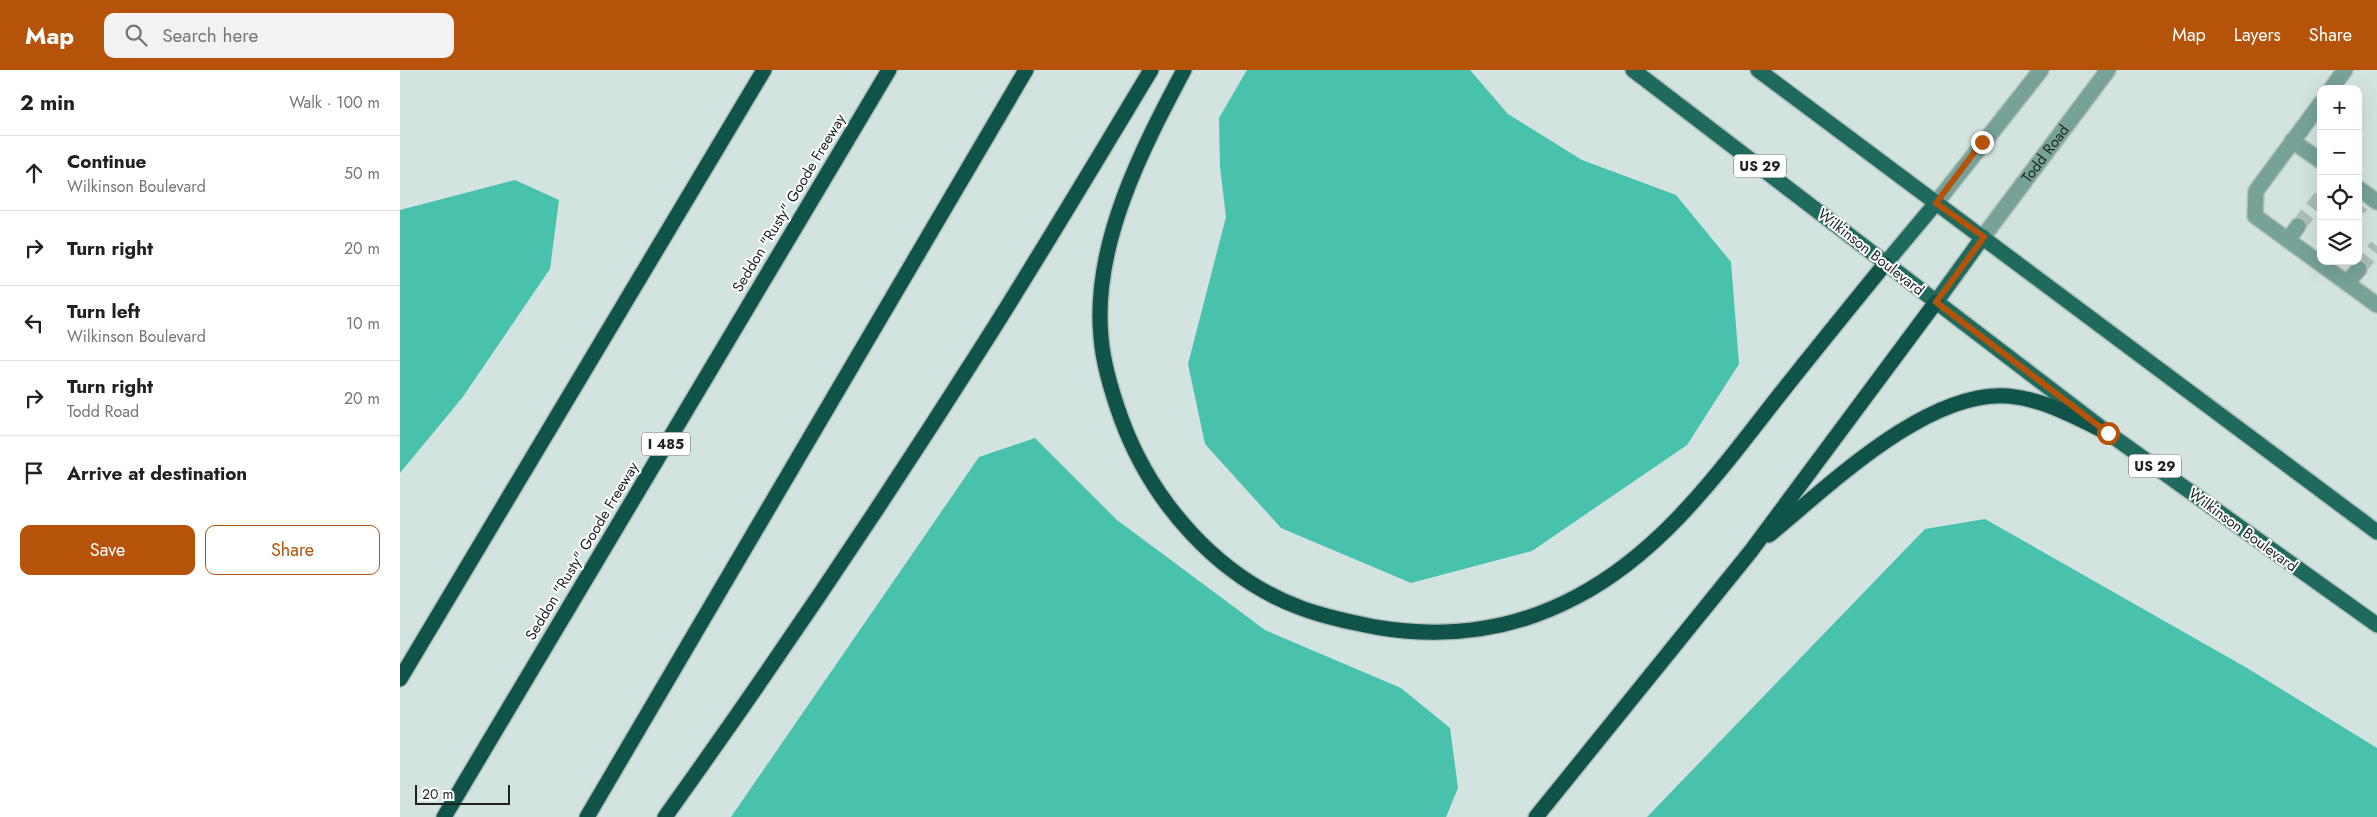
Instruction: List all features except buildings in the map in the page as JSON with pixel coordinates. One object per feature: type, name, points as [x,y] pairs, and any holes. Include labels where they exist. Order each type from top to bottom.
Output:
[{"type":"highway","points":[[400,679],[764,70]]},
{"type":"highway","name":"Seddon \"Rusty\" Goode Freeway","points":[[444,817],[888,70]]},
{"type":"highway","points":[[587,817],[1026,70]]},
{"type":"highway","points":[[665,817],[729,728],[868,523],[986,340],[1151,70]]},
{"type":"highway","points":[[1184,70],[1152,130],[1124,197],[1104,267],[1101,291],[1101,338],[1112,395],[1136,455],[1162,499],[1196,538],[1227,565],[1266,592],[1300,608],[1345,622],[1398,631],[1451,632],[1516,623],[1577,597],[1628,564],[1683,514],[1725,467],[1781,393],[1885,264]]},
{"type":"highway","points":[[1536,817],[1751,550],[1936,302]]},
{"type":"highway","points":[[1751,550],[1876,447],[1922,420],[1968,400],[2008,396],[2054,406],[2108,433]]},
{"type":"main road","name":"Wilkinson Boulevard","points":[[1633,70],[2108,433],[2377,625]]},
{"type":"main road","points":[[1758,70],[2377,532]]},
{"type":"main road","points":[[1885,264],[1936,203]]},
{"type":"main road","points":[[1936,302],[1984,237]]},
{"type":"street","points":[[1936,203],[2041,70]]},
{"type":"street","name":"Todd Road","points":[[1984,237],[2108,70]]},
{"type":"street","points":[[2334,85],[2345,70]]},
{"type":"street","points":[[2317,108],[2256,191],[2255,216],[2288,240],[2317,255]]},
{"type":"street","points":[[2292,141],[2317,159]]},
{"type":"street","points":[[2288,240],[2298,226]]},
{"type":"street","points":[[2328,265],[2348,284],[2376,302]]},
{"type":"street","points":[[2348,284],[2359,269]]},
{"type":"green space","points":[[1247,70],[1470,70],[1508,114],[1582,160],[1676,195],[1731,262],[1739,364],[1687,445],[1532,551],[1411,583],[1281,528],[1205,444],[1188,364],[1226,217],[1220,167],[1219,118]]},
{"type":"green space","points":[[515,180],[559,200],[550,269],[462,398],[400,473],[400,210]]},
{"type":"green space","points":[[1035,438],[1117,520],[1265,630],[1401,688],[1450,728],[1458,788],[1446,817],[731,817],[979,457]]},
{"type":"green space","points":[[1985,519],[2247,668],[2377,748],[2377,817],[1647,817],[1925,529]]},
{"type":"tunnel","points":[[2298,226],[2317,202]]},
{"type":"tunnel","points":[[2359,269],[2377,246]]},
{"type":"route","points":[[1982,142],[1936,203],[1984,237],[1936,302],[2108,433]]}]
